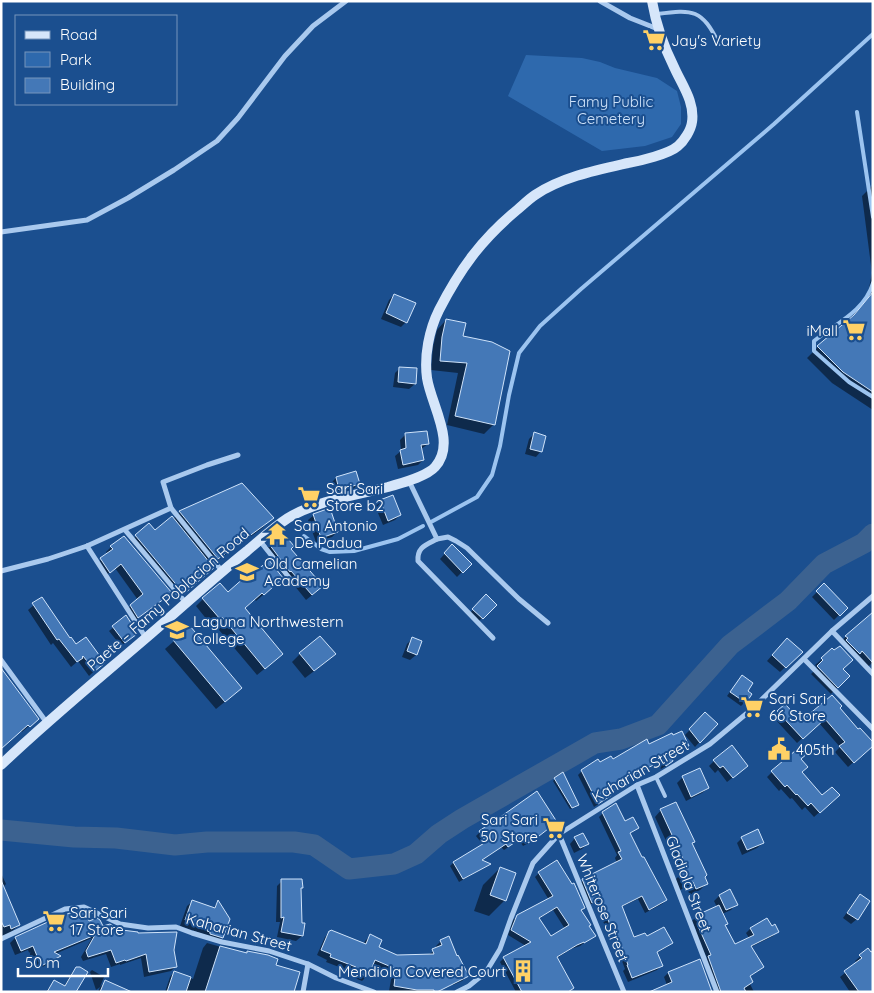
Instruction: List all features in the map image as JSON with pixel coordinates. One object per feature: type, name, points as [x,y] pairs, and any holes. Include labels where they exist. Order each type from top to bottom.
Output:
[{"type":"main road","name":"Paete – Famy Poblacion Road","points":[[2,765],[47,723],[222,571],[289,518],[316,505],[409,481],[434,469],[445,446],[442,426],[427,379],[429,341],[437,314],[472,254],[499,225],[535,195],[557,183],[588,173],[643,160],[676,148],[688,134],[692,123],[692,108],[685,88],[673,66],[654,15],[652,1]]},
{"type":"street","points":[[1,232],[87,220],[174,170],[217,141],[238,118],[285,56],[313,26],[346,1]]},
{"type":"street","points":[[600,1],[630,18],[660,30]]},
{"type":"street","points":[[222,571],[171,508],[163,482],[238,455]]},
{"type":"street","points":[[409,481],[437,539]]},
{"type":"street","points":[[1,571],[48,559],[87,546],[171,508]]},
{"type":"street","points":[[125,530],[186,603]]},
{"type":"street","points":[[493,638],[418,561],[418,554],[421,548],[437,539],[448,537],[456,541],[467,548],[518,599],[548,623]]},
{"type":"street","points":[[259,540],[291,580]]},
{"type":"street","points":[[87,546],[146,638]]},
{"type":"street","name":"Kaharian Street","points":[[457,992],[469,986],[486,972],[500,949],[533,863],[559,834],[637,785],[656,777],[710,744],[752,709],[832,631],[873,596]]},
{"type":"street","points":[[832,631],[873,674]]},
{"type":"street","points":[[804,659],[873,729]]},
{"type":"street","points":[[1,660],[47,723]]},
{"type":"street","name":"Gladiola Street","points":[[637,785],[717,992]]},
{"type":"street","name":"Whiterose Street","points":[[559,834],[624,992]]},
{"type":"street","name":"Kaharian Street","points":[[1,938],[65,909],[84,907],[120,924],[148,928],[176,927],[222,942],[269,951],[308,964],[336,978],[374,992]]},
{"type":"street","points":[[303,992],[308,964]]},
{"type":"lane","points":[[654,15],[683,12],[696,14],[711,28],[719,44]]},
{"type":"lane","points":[[656,777],[665,796]]},
{"type":"green space","name":"Famy Public Cemetery","points":[[526,55],[582,58],[657,78],[677,91],[681,107],[681,124],[672,137],[645,146],[602,151],[508,96]]},
{"type":"building","name":"iMall","points":[[873,292],[873,392],[843,372],[817,346],[854,315]]},
{"type":"building","points":[[394,294],[416,303],[407,323],[386,313]]},
{"type":"building","points":[[446,319],[466,323],[463,336],[492,342],[510,351],[495,425],[455,416],[467,363],[440,361]]},
{"type":"building","points":[[399,367],[417,368],[416,384],[398,382]]},
{"type":"building","points":[[427,431],[429,444],[421,445],[424,460],[403,465],[400,450],[406,448],[405,433]]},
{"type":"building","points":[[534,432],[546,436],[542,452],[530,449]]},
{"type":"building","points":[[356,471],[360,484],[339,490],[336,477]]},
{"type":"building","points":[[242,483],[274,518],[218,559],[179,511]]},
{"type":"building","points":[[393,495],[401,515],[388,521],[380,500]]},
{"type":"building","points":[[330,508],[338,532],[321,538],[313,514]]},
{"type":"building","points":[[172,516],[214,568],[184,594],[135,535],[149,523],[155,530]]},
{"type":"building","points":[[283,533],[294,546],[291,549],[323,586],[312,595],[290,572],[269,544]]},
{"type":"building","points":[[124,536],[172,593],[138,618],[130,605],[143,594],[121,564],[110,573],[100,558],[113,549],[110,546]]},
{"type":"building","points":[[452,544],[472,564],[463,573],[444,553]]},
{"type":"building","points":[[269,560],[283,578],[264,595],[262,593],[245,608],[283,654],[265,669],[222,617],[220,619],[202,598],[220,583],[228,592],[246,576],[248,578]]},
{"type":"building","points":[[824,583],[848,608],[840,616],[816,591]]},
{"type":"building","points":[[486,594],[497,605],[483,619],[472,609]]},
{"type":"building","points":[[42,597],[70,638],[76,644],[86,637],[105,663],[95,671],[83,656],[77,662],[59,639],[57,640],[32,603]]},
{"type":"building","points":[[873,612],[873,663],[862,651],[860,654],[846,640],[848,638],[845,636]]},
{"type":"building","points":[[126,615],[137,634],[125,643],[112,626]]},
{"type":"building","points":[[190,626],[242,688],[225,702],[173,640]]},
{"type":"building","points":[[320,636],[336,654],[314,671],[299,653]]},
{"type":"building","points":[[412,637],[422,641],[417,655],[407,651]]},
{"type":"building","points":[[787,638],[803,652],[786,668],[772,655]]},
{"type":"building","points":[[840,646],[853,660],[843,669],[850,676],[838,688],[817,666],[823,660],[821,658],[832,648],[834,650]]},
{"type":"building","points":[[1,668],[39,719],[30,727],[28,725],[1,749]]},
{"type":"building","points":[[742,675],[753,683],[748,691],[752,694],[746,703],[730,692]]},
{"type":"building","points":[[832,695],[842,706],[840,708],[858,729],[860,728],[873,742],[873,746],[854,763],[839,746],[845,742],[825,719],[803,739],[777,711],[785,704],[801,721]]},
{"type":"building","points":[[705,712],[718,724],[700,743],[689,729]]},
{"type":"building","points":[[682,731],[689,746],[670,754],[673,761],[666,766],[663,760],[621,782],[623,785],[610,792],[612,795],[598,804],[581,770],[598,759],[600,762],[611,756],[613,759],[647,739],[649,744],[672,733],[673,735]]},
{"type":"building","points":[[732,745],[748,766],[733,778],[723,766],[720,768],[713,760]]},
{"type":"building","points":[[801,746],[808,753],[801,759],[808,767],[802,772],[822,795],[832,787],[840,795],[820,813],[811,803],[808,806],[787,785],[785,787],[771,771]]},
{"type":"building","points":[[700,768],[709,788],[691,797],[682,776]]},
{"type":"building","points":[[563,772],[579,805],[572,808],[554,778]]},
{"type":"building","points":[[537,791],[557,822],[528,843],[523,837],[508,847],[506,844],[482,860],[491,864],[463,879],[453,862],[486,842],[479,831]]},
{"type":"building","points":[[676,802],[695,842],[692,843],[707,875],[705,877],[708,884],[696,889],[693,882],[685,885],[680,874],[687,871],[684,861],[660,809]]},
{"type":"building","points":[[616,803],[625,821],[633,817],[639,828],[630,833],[667,900],[649,910],[642,896],[622,906],[634,937],[645,933],[647,936],[664,927],[673,943],[657,952],[663,966],[632,978],[617,934],[614,935],[600,899],[592,903],[582,879],[622,859],[618,852],[621,851],[602,812]]},
{"type":"building","points":[[758,829],[764,843],[747,850],[741,837]]},
{"type":"building","points":[[583,833],[589,844],[580,848],[574,837]]},
{"type":"building","points":[[557,860],[572,884],[574,883],[585,908],[581,910],[596,936],[557,957],[574,988],[568,992],[522,992],[503,957],[531,942],[511,930],[517,915],[553,896],[538,872]],"holes":[[[557,907],[569,925],[551,936],[539,918]]]},
{"type":"building","points":[[500,867],[516,873],[506,901],[490,895]]},
{"type":"building","points":[[281,879],[302,879],[302,923],[305,923],[303,936],[281,932],[284,917],[281,918]]},
{"type":"building","points":[[1,880],[20,925],[11,929],[10,925],[4,927],[1,921]]},
{"type":"building","points":[[730,889],[738,905],[726,910],[719,895]]},
{"type":"building","points":[[860,894],[870,901],[858,920],[847,913]]},
{"type":"building","points":[[192,900],[215,908],[218,900],[230,919],[223,938],[210,934],[207,931],[208,929],[185,920]]},
{"type":"building","points":[[719,905],[728,924],[725,925],[735,944],[754,935],[750,928],[767,918],[772,926],[775,924],[779,932],[751,946],[764,967],[750,976],[753,982],[744,988],[746,992],[721,992],[708,956],[711,955],[698,926],[700,926],[695,916]]},
{"type":"building","points":[[83,911],[86,913],[89,921],[97,918],[103,926],[110,924],[114,929],[138,933],[177,932],[174,950],[177,967],[149,972],[146,954],[116,963],[111,950],[88,957],[86,951],[95,935],[54,952],[61,956],[41,966],[33,946],[21,951],[15,937],[63,915]]},
{"type":"building","points":[[331,930],[366,944],[370,934],[382,940],[379,947],[397,955],[434,954],[432,949],[442,945],[440,940],[449,936],[457,956],[469,976],[437,992],[434,992],[434,990],[417,990],[394,986],[396,969],[375,960],[368,977],[354,971],[356,967],[330,957],[331,954],[321,950]]},
{"type":"building","points":[[220,946],[247,953],[247,951],[268,955],[278,959],[276,965],[300,972],[294,992],[205,992]]},
{"type":"building","points":[[868,948],[871,952],[873,951],[873,992],[859,992],[844,971],[862,958],[859,955]]},
{"type":"building","points":[[700,959],[712,992],[649,992],[672,982],[668,972]]},
{"type":"building","points":[[76,967],[80,967],[88,972],[76,992],[47,992],[54,980],[65,986]]},
{"type":"building","points":[[174,971],[191,977],[186,992],[167,992]]},
{"type":"building","points":[[105,980],[132,992],[100,992]]},
{"type":"waterway","points":[[431,522],[477,497],[492,475],[500,446],[519,353],[540,326],[774,124],[873,34]]},
{"type":"waterway","points":[[857,112],[873,217]]},
{"type":"waterway","points":[[873,283],[869,293],[856,309],[814,341],[814,351],[849,382],[873,397]]},
{"type":"waterway","points":[[304,536],[321,549],[330,552],[354,551],[398,539],[423,526]]},
{"type":"waterway","points":[[1,830],[74,837],[116,838],[175,845],[207,842],[294,842],[314,845],[349,869],[394,864],[416,854],[439,834],[462,819],[595,743],[621,739],[658,725],[730,645],[788,601],[824,564],[864,543],[873,534]]},
{"type":"place","name":"Jay's Variety","points":[[654,40]]},
{"type":"place","name":"iMall","points":[[854,330]]},
{"type":"place","name":"Sari Sari Store b2","points":[[309,497]]},
{"type":"place","name":"San Antonio De Padua","points":[[277,534]]},
{"type":"place","name":"Old Camelian Academy","points":[[247,572]]},
{"type":"place","name":"Laguna Northwestern College","points":[[177,630]]},
{"type":"place","name":"Sari Sari 66 Store","points":[[752,707]]},
{"type":"place","name":"405th","points":[[779,749]]},
{"type":"place","name":"Sari Sari 50 Store","points":[[554,828]]},
{"type":"place","name":"Sari Sari 17 Store","points":[[54,921]]},
{"type":"place","name":"Mendiola Covered Court","points":[[523,971]]}]
